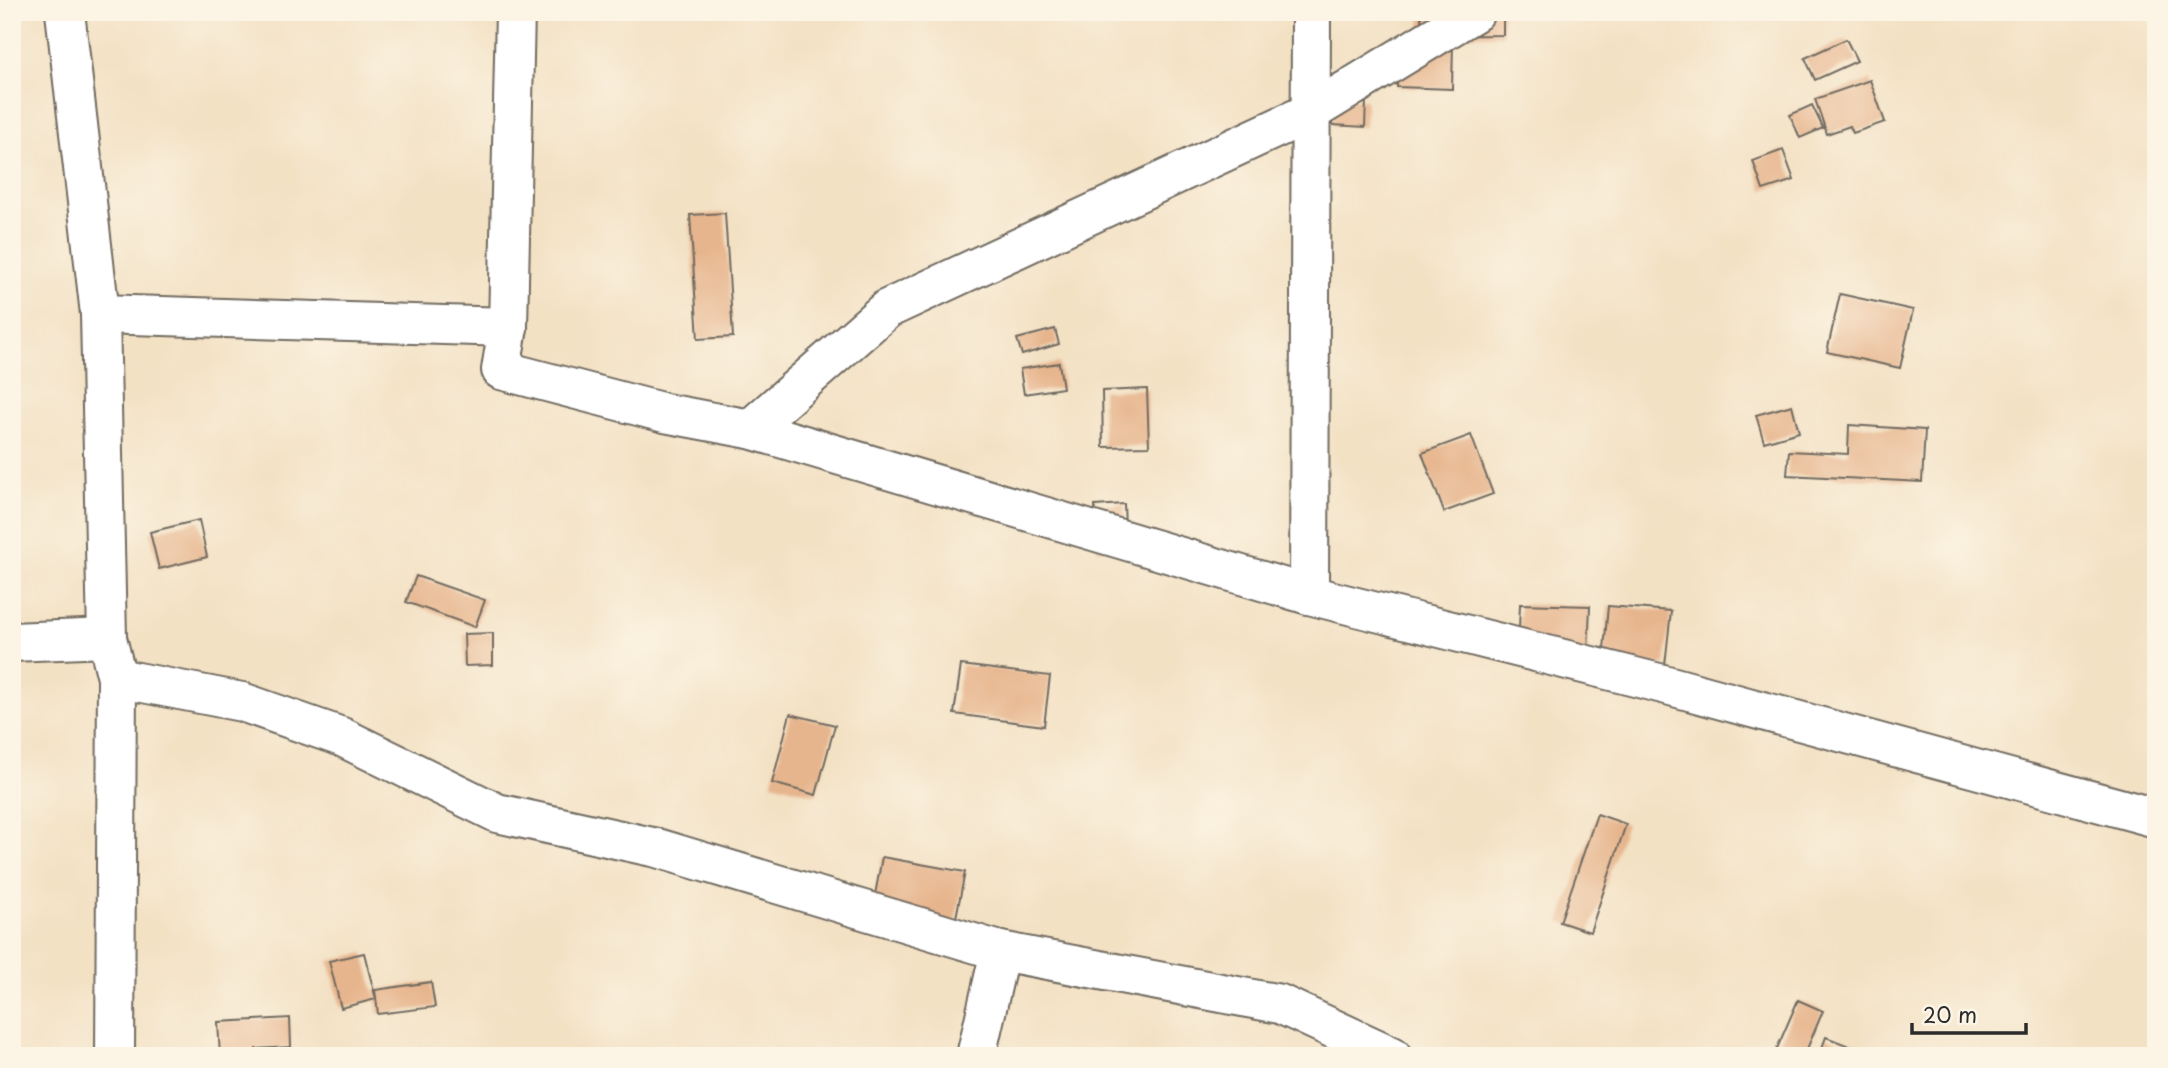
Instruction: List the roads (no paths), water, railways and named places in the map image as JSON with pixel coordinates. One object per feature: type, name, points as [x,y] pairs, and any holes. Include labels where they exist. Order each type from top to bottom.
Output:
[{"type":"street","points":[[65,12],[100,314],[107,638],[117,678],[115,1056]]},
{"type":"street","points":[[515,12],[508,327],[501,370],[665,413],[750,429],[1309,595],[1667,685],[2156,818]]},
{"type":"street","points":[[1309,595],[1311,12]]},
{"type":"street","points":[[750,429],[887,309],[1311,112],[1475,12]]},
{"type":"street","points":[[100,314],[508,327]]},
{"type":"street","points":[[12,642],[107,638]]},
{"type":"street","points":[[117,678],[242,702],[329,733],[496,813],[657,848],[1000,951],[1280,1004],[1392,1056]]},
{"type":"street","points":[[976,1056],[1000,951]]}]
